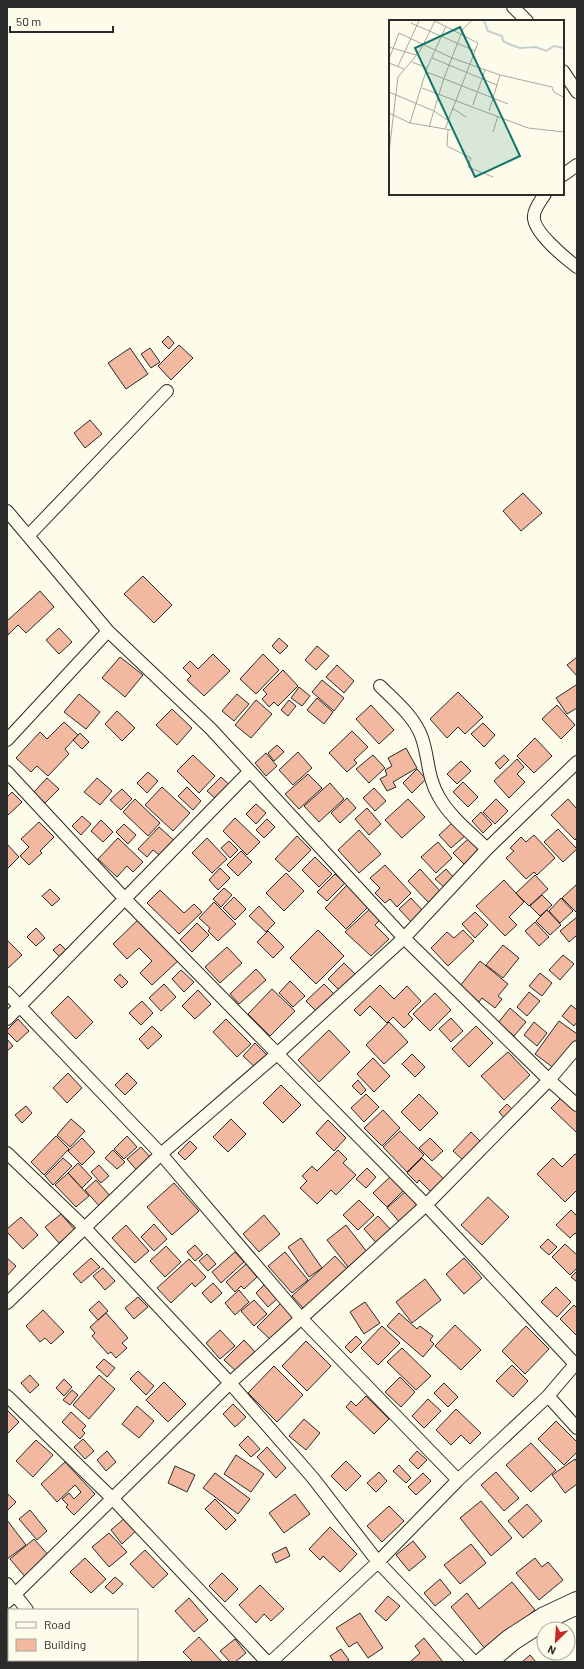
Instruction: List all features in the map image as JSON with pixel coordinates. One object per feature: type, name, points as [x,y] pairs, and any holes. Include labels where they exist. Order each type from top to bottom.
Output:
[{"type":"highway","points":[[485,1662],[511,1640],[545,1618],[577,1602]]},
{"type":"street","points":[[512,7],[526,20]]},
{"type":"street","points":[[564,72],[577,92]]},
{"type":"street","points":[[564,174],[577,165]]},
{"type":"street","points":[[544,195],[534,213],[534,222],[538,230],[577,267]]},
{"type":"street","points":[[28,536],[167,391]]},
{"type":"street","points":[[7,511],[108,631],[211,729],[249,772],[404,938],[549,1080],[577,1105]]},
{"type":"street","points":[[7,740],[108,631]]},
{"type":"street","points":[[380,686],[402,708],[418,729],[422,739],[433,787],[439,798],[446,808],[487,849]]},
{"type":"street","points":[[7,1303],[161,1154],[277,1054],[404,938],[487,849],[577,762]]},
{"type":"street","points":[[7,772],[125,899],[426,1205],[576,1363],[548,1396],[458,1480],[378,1562],[271,1662]]},
{"type":"street","points":[[7,1019],[249,772]]},
{"type":"street","points":[[7,993],[161,1154],[300,1317],[458,1480]]},
{"type":"street","points":[[11,1599],[230,1383],[300,1317],[426,1205],[549,1080],[577,1047]]},
{"type":"street","points":[[7,1153],[85,1228],[230,1383],[313,1478],[378,1562],[474,1662]]},
{"type":"street","points":[[7,1396],[113,1499],[267,1662]]},
{"type":"street","points":[[548,1396],[577,1428]]},
{"type":"street","points":[[7,1584],[11,1599],[26,1609]]},
{"type":"building","points":[[168,336],[174,343],[169,349],[162,342]]},
{"type":"building","points":[[179,345],[193,358],[171,380],[158,366]]},
{"type":"building","points":[[130,348],[148,374],[126,389],[108,363]]},
{"type":"building","points":[[150,348],[160,362],[151,368],[141,354]]},
{"type":"building","points":[[90,420],[102,434],[85,448],[74,433]]},
{"type":"building","points":[[523,493],[542,513],[521,531],[503,511]]},
{"type":"building","points":[[143,576],[172,605],[154,623],[124,594]]},
{"type":"building","points":[[40,591],[54,607],[26,633],[18,625],[8,635],[7,621]]},
{"type":"building","points":[[59,628],[72,642],[59,654],[46,640]]},
{"type":"building","points":[[279,638],[288,646],[280,654],[272,646]]},
{"type":"building","points":[[317,646],[329,656],[316,670],[305,660]]},
{"type":"building","points":[[213,654],[230,671],[204,696],[187,680],[191,676],[183,668],[190,661],[198,669]]},
{"type":"building","points":[[263,654],[279,670],[256,694],[240,679]]},
{"type":"building","points":[[120,657],[143,675],[125,697],[102,678]]},
{"type":"building","points":[[577,657],[577,676],[567,665]]},
{"type":"building","points":[[337,665],[354,681],[344,693],[326,677]]},
{"type":"building","points":[[283,670],[298,686],[278,706],[274,702],[269,707],[262,699],[267,694],[263,690]]},
{"type":"building","points":[[322,680],[344,698],[334,711],[312,692]]},
{"type":"building","points":[[576,685],[577,708],[567,714],[556,698]]},
{"type":"building","points":[[299,687],[310,696],[302,706],[291,698]]},
{"type":"building","points":[[458,692],[483,717],[465,734],[458,727],[447,738],[430,719]]},
{"type":"building","points":[[79,694],[100,712],[86,729],[64,712]]},
{"type":"building","points":[[237,694],[249,704],[234,721],[222,711]]},
{"type":"building","points":[[317,698],[333,712],[324,724],[307,710]]},
{"type":"building","points":[[256,700],[272,714],[251,738],[235,725]]},
{"type":"building","points":[[289,700],[296,706],[288,716],[281,710]]},
{"type":"building","points":[[371,705],[394,730],[379,744],[356,719]]},
{"type":"building","points":[[557,705],[575,725],[561,739],[542,719]]},
{"type":"building","points":[[172,709],[192,728],[177,745],[156,725]]},
{"type":"building","points":[[117,711],[135,728],[122,741],[105,724]]},
{"type":"building","points":[[64,722],[78,735],[65,749],[69,754],[48,776],[37,766],[31,772],[16,758],[40,732],[47,739]]},
{"type":"building","points":[[483,723],[495,735],[484,747],[471,734]]},
{"type":"building","points":[[352,731],[368,747],[354,760],[357,763],[347,772],[329,753]]},
{"type":"building","points":[[80,733],[89,742],[82,749],[73,740]]},
{"type":"building","points":[[535,738],[552,756],[534,773],[517,756]]},
{"type":"building","points":[[277,745],[284,752],[274,761],[268,753]]},
{"type":"building","points":[[406,748],[417,768],[393,782],[396,787],[387,791],[380,779],[387,775],[385,770],[392,766],[388,758]]},
{"type":"building","points":[[298,752],[312,768],[293,785],[279,770]]},
{"type":"building","points":[[266,753],[277,766],[266,776],[255,763]]},
{"type":"building","points":[[193,755],[215,776],[199,793],[177,771]]},
{"type":"building","points":[[373,755],[385,768],[369,783],[356,769]]},
{"type":"building","points":[[504,755],[509,760],[500,769],[495,763]]},
{"type":"building","points":[[517,759],[524,767],[517,774],[525,782],[509,798],[494,781]]},
{"type":"building","points":[[461,761],[471,771],[457,784],[447,774]]},
{"type":"building","points":[[417,769],[426,779],[412,793],[403,783]]},
{"type":"building","points":[[148,772],[158,781],[147,793],[137,783]]},
{"type":"building","points":[[308,774],[322,788],[299,809],[285,794]]},
{"type":"building","points":[[221,777],[232,787],[218,801],[207,791]]},
{"type":"building","points":[[47,778],[59,789],[45,803],[34,792]]},
{"type":"building","points":[[97,778],[112,791],[100,805],[84,792]]},
{"type":"building","points":[[463,782],[478,797],[468,807],[453,792]]},
{"type":"building","points":[[330,783],[344,799],[319,822],[304,806]]},
{"type":"building","points":[[162,787],[190,813],[173,831],[145,805]]},
{"type":"building","points":[[187,787],[201,801],[193,810],[178,796]]},
{"type":"building","points":[[374,788],[386,801],[375,811],[363,798]]},
{"type":"building","points":[[122,789],[132,799],[121,810],[110,800]]},
{"type":"building","points":[[12,792],[22,802],[7,816],[7,797]]},
{"type":"building","points":[[347,798],[356,808],[340,823],[331,813]]},
{"type":"building","points":[[135,799],[160,823],[148,836],[123,812]]},
{"type":"building","points":[[408,799],[425,817],[402,838],[385,820]]},
{"type":"building","points":[[496,799],[508,811],[495,824],[483,812]]},
{"type":"building","points":[[568,799],[577,809],[577,837],[575,840],[551,815]]},
{"type":"building","points":[[256,804],[266,813],[256,824],[246,814]]},
{"type":"building","points":[[367,808],[381,824],[369,835],[355,819]]},
{"type":"building","points":[[481,812],[492,824],[483,833],[472,821]]},
{"type":"building","points":[[82,816],[91,824],[81,835],[72,826]]},
{"type":"building","points":[[235,818],[260,842],[247,855],[223,831]]},
{"type":"building","points":[[267,819],[275,827],[264,838],[256,830]]},
{"type":"building","points":[[101,820],[113,832],[103,842],[91,831]]},
{"type":"building","points":[[39,822],[54,837],[40,851],[42,853],[29,865],[20,856],[29,847],[21,839]]},
{"type":"building","points":[[452,823],[465,836],[451,848],[439,835]]},
{"type":"building","points":[[124,824],[136,835],[128,844],[116,832]]},
{"type":"building","points":[[159,827],[177,843],[163,858],[153,850],[147,857],[138,849]]},
{"type":"building","points":[[558,829],[577,849],[563,862],[544,842]]},
{"type":"building","points":[[359,830],[381,854],[359,873],[338,850]]},
{"type":"building","points":[[534,835],[555,858],[537,875],[534,872],[526,879],[506,858],[514,851],[510,848],[521,837],[526,842]]},
{"type":"building","points":[[297,836],[311,850],[289,872],[275,859]]},
{"type":"building","points":[[118,838],[143,862],[133,872],[127,866],[117,877],[98,859]]},
{"type":"building","points":[[207,838],[227,859],[212,873],[192,853]]},
{"type":"building","points":[[468,839],[482,853],[467,867],[453,853]]},
{"type":"building","points":[[229,841],[238,850],[230,858],[221,848]]},
{"type":"building","points":[[438,842],[452,858],[436,873],[421,857]]},
{"type":"building","points":[[7,844],[19,857],[7,869]]},
{"type":"building","points":[[241,851],[252,862],[238,876],[227,865]]},
{"type":"building","points":[[315,857],[332,874],[319,887],[302,870]]},
{"type":"building","points":[[385,865],[411,893],[397,907],[390,899],[385,903],[375,893],[380,888],[370,878]]},
{"type":"building","points":[[220,868],[230,878],[218,890],[209,880]]},
{"type":"building","points":[[420,869],[441,892],[429,903],[408,881]]},
{"type":"building","points":[[446,869],[455,879],[445,888],[435,879]]},
{"type":"building","points":[[286,873],[304,891],[284,911],[266,893]]},
{"type":"building","points":[[335,874],[345,883],[327,901],[317,892]]},
{"type":"building","points":[[535,875],[548,889],[529,906],[516,893]]},
{"type":"building","points":[[504,880],[524,902],[509,917],[517,925],[505,936],[476,906]]},
{"type":"building","points":[[577,884],[577,913],[562,898]]},
{"type":"building","points":[[347,885],[369,906],[346,929],[325,908]]},
{"type":"building","points":[[224,888],[232,895],[221,907],[213,899]]},
{"type":"building","points":[[50,889],[60,899],[52,906],[42,896]]},
{"type":"building","points":[[160,890],[184,913],[194,904],[202,912],[179,934],[147,903]]},
{"type":"building","points":[[542,895],[552,905],[540,916],[530,906]]},
{"type":"building","points":[[234,897],[246,909],[235,920],[223,908]]},
{"type":"building","points":[[411,898],[424,912],[412,923],[399,909]]},
{"type":"building","points":[[561,898],[573,911],[560,923],[549,911]]},
{"type":"building","points":[[214,902],[236,924],[218,941],[208,931],[210,928],[199,918]]},
{"type":"building","points":[[259,906],[275,923],[266,932],[249,916]]},
{"type":"building","points":[[372,907],[383,917],[375,925],[389,939],[371,956],[345,932]]},
{"type":"building","points":[[547,910],[561,925],[550,935],[536,921]]},
{"type":"building","points":[[475,912],[488,925],[475,938],[462,924]]},
{"type":"building","points":[[577,917],[577,935],[569,942],[560,931]]},
{"type":"building","points":[[140,918],[180,959],[152,985],[140,973],[152,961],[139,948],[127,959],[113,944]]},
{"type":"building","points":[[535,922],[549,937],[539,946],[525,931]]},
{"type":"building","points":[[197,923],[209,935],[192,952],[180,940]]},
{"type":"building","points":[[36,928],[45,938],[36,946],[27,937]]},
{"type":"building","points":[[318,930],[344,956],[316,984],[290,958]]},
{"type":"building","points":[[463,930],[474,941],[448,966],[431,948],[447,932],[454,938]]},
{"type":"building","points":[[268,931],[284,947],[273,958],[257,942]]},
{"type":"building","points":[[7,940],[22,955],[7,969]]},
{"type":"building","points":[[60,944],[67,951],[60,957],[53,950]]},
{"type":"building","points":[[503,945],[519,958],[503,978],[486,965]]},
{"type":"building","points":[[227,947],[242,963],[220,983],[205,967]]},
{"type":"building","points":[[563,955],[574,964],[560,980],[549,970]]},
{"type":"building","points":[[480,961],[508,984],[498,996],[502,999],[495,1008],[482,998],[479,1002],[460,986]]},
{"type":"building","points":[[344,963],[356,975],[340,991],[328,979]]},
{"type":"building","points":[[256,969],[266,980],[239,1004],[230,994]]},
{"type":"building","points":[[181,970],[194,982],[184,992],[172,979]]},
{"type":"building","points":[[540,973],[552,983],[542,996],[529,986]]},
{"type":"building","points":[[120,974],[128,982],[122,988],[114,980]]},
{"type":"building","points":[[290,981],[305,996],[293,1007],[279,993]]},
{"type":"building","points":[[164,984],[176,997],[161,1011],[149,998]]},
{"type":"building","points":[[324,984],[337,997],[319,1014],[306,1001]]},
{"type":"building","points":[[380,985],[394,999],[407,986],[421,1001],[408,1014],[413,1019],[404,1028],[393,1017],[387,1023],[370,1006],[360,1016],[354,1010]]},
{"type":"building","points":[[272,989],[295,1011],[270,1036],[248,1014]]},
{"type":"building","points":[[198,990],[211,1004],[195,1019],[182,1006]]},
{"type":"building","points":[[529,992],[540,1001],[527,1016],[517,1007]]},
{"type":"building","points":[[435,993],[451,1010],[430,1031],[413,1014]]},
{"type":"building","points":[[68,996],[93,1022],[76,1039],[51,1013]]},
{"type":"building","points":[[142,1001],[153,1013],[141,1025],[129,1013]]},
{"type":"building","points":[[571,1005],[577,1010],[577,1022],[574,1026],[562,1016]]},
{"type":"building","points":[[510,1008],[526,1022],[514,1036],[498,1023]]},
{"type":"building","points":[[451,1018],[463,1031],[451,1042],[439,1029]]},
{"type":"building","points":[[18,1019],[29,1031],[17,1042],[7,1032],[7,1030]]},
{"type":"building","points":[[226,1019],[251,1044],[237,1057],[213,1032]]},
{"type":"building","points":[[559,1021],[577,1034],[577,1042],[555,1069],[535,1054]]},
{"type":"building","points":[[389,1022],[408,1042],[384,1064],[366,1045]]},
{"type":"building","points":[[534,1022],[547,1033],[537,1046],[524,1035]]},
{"type":"building","points":[[152,1026],[162,1036],[148,1049],[139,1039]]},
{"type":"building","points":[[476,1026],[493,1043],[469,1067],[452,1049]]},
{"type":"building","points":[[329,1030],[350,1052],[319,1082],[298,1060]]},
{"type":"building","points":[[7,1039],[13,1046],[7,1051]]},
{"type":"building","points":[[255,1043],[268,1056],[256,1068],[243,1056]]},
{"type":"building","points":[[508,1052],[530,1075],[504,1100],[481,1076]]},
{"type":"building","points":[[412,1054],[425,1067],[415,1077],[402,1064]]},
{"type":"building","points":[[373,1058],[390,1076],[374,1092],[357,1074]]},
{"type":"building","points":[[68,1073],[82,1088],[67,1103],[53,1088]]},
{"type":"building","points":[[127,1073],[137,1083],[125,1095],[115,1085]]},
{"type":"building","points":[[358,1080],[366,1090],[361,1095],[352,1086]]},
{"type":"building","points":[[281,1085],[301,1105],[283,1123],[263,1103]]},
{"type":"building","points":[[366,1094],[379,1107],[364,1122],[351,1108]]},
{"type":"building","points":[[419,1094],[438,1113],[420,1131],[401,1112]]},
{"type":"building","points":[[562,1097],[577,1112],[577,1133],[551,1108]]},
{"type":"building","points":[[507,1104],[515,1112],[507,1121],[499,1112]]},
{"type":"building","points":[[26,1106],[32,1113],[22,1123],[15,1115]]},
{"type":"building","points":[[383,1110],[400,1128],[382,1146],[364,1128]]},
{"type":"building","points":[[71,1119],[85,1131],[70,1147],[57,1135]]},
{"type":"building","points":[[231,1119],[246,1134],[228,1152],[213,1137]]},
{"type":"building","points":[[328,1120],[346,1138],[334,1151],[316,1133]]},
{"type":"building","points":[[400,1131],[424,1155],[407,1172],[383,1147]]},
{"type":"building","points":[[471,1132],[482,1143],[464,1161],[453,1151]]},
{"type":"building","points":[[56,1136],[69,1149],[44,1175],[31,1162]]},
{"type":"building","points":[[127,1136],[137,1147],[124,1159],[114,1149]]},
{"type":"building","points":[[82,1138],[95,1152],[82,1165],[68,1151]]},
{"type":"building","points":[[430,1138],[443,1151],[432,1161],[419,1148]]},
{"type":"building","points":[[190,1141],[197,1148],[185,1160],[178,1153]]},
{"type":"building","points":[[141,1147],[153,1160],[139,1173],[127,1159]]},
{"type":"building","points":[[113,1150],[125,1162],[117,1169],[105,1158]]},
{"type":"building","points":[[338,1150],[347,1159],[343,1163],[356,1175],[336,1195],[331,1190],[317,1204],[300,1188],[307,1181],[302,1176],[312,1166],[317,1171]]},
{"type":"building","points":[[575,1154],[577,1155],[577,1190],[565,1202],[537,1174],[553,1158],[562,1167]]},
{"type":"building","points":[[63,1158],[72,1166],[53,1185],[45,1176]]},
{"type":"building","points":[[422,1158],[447,1182],[434,1195],[419,1180],[417,1183],[407,1173]]},
{"type":"building","points":[[78,1163],[92,1178],[82,1188],[68,1173]]},
{"type":"building","points":[[99,1165],[109,1176],[101,1183],[91,1172]]},
{"type":"building","points":[[367,1168],[376,1177],[366,1188],[356,1179]]},
{"type":"building","points":[[68,1173],[89,1196],[76,1207],[55,1185]]},
{"type":"building","points":[[391,1176],[405,1189],[387,1207],[373,1193]]},
{"type":"building","points":[[96,1180],[112,1198],[101,1208],[85,1190]]},
{"type":"building","points":[[174,1183],[199,1211],[172,1235],[147,1207]]},
{"type":"building","points":[[406,1191],[422,1207],[402,1225],[387,1208]]},
{"type":"building","points":[[488,1197],[509,1217],[482,1245],[461,1225]]},
{"type":"building","points":[[359,1200],[374,1215],[358,1230],[343,1215]]},
{"type":"building","points":[[571,1210],[577,1216],[577,1235],[575,1233],[570,1238],[556,1225]]},
{"type":"building","points":[[61,1214],[75,1230],[59,1243],[45,1227]]},
{"type":"building","points":[[264,1215],[280,1234],[259,1252],[243,1234]]},
{"type":"building","points":[[378,1216],[393,1232],[379,1246],[364,1229]]},
{"type":"building","points":[[21,1217],[38,1235],[23,1249],[7,1232],[7,1229]]},
{"type":"building","points":[[154,1224],[167,1239],[154,1251],[141,1237]]},
{"type":"building","points":[[126,1225],[149,1251],[135,1263],[112,1238]]},
{"type":"building","points":[[346,1225],[367,1252],[348,1267],[327,1240]]},
{"type":"building","points":[[301,1238],[322,1268],[309,1277],[288,1247]]},
{"type":"building","points":[[548,1239],[557,1247],[549,1255],[540,1247]]},
{"type":"building","points":[[565,1244],[577,1255],[577,1268],[570,1275],[552,1257]]},
{"type":"building","points":[[195,1245],[203,1254],[195,1261],[187,1252]]},
{"type":"building","points":[[166,1246],[181,1262],[165,1277],[150,1261]]},
{"type":"building","points":[[235,1252],[244,1262],[221,1283],[212,1272]]},
{"type":"building","points":[[285,1252],[308,1280],[292,1293],[268,1266]]},
{"type":"building","points":[[207,1254],[216,1264],[208,1271],[199,1261]]},
{"type":"building","points":[[335,1256],[349,1271],[305,1310],[292,1296]]},
{"type":"building","points":[[7,1258],[16,1266],[7,1276]]},
{"type":"building","points":[[91,1258],[100,1267],[81,1283],[73,1274]]},
{"type":"building","points":[[464,1258],[482,1278],[464,1294],[446,1274]]},
{"type":"building","points":[[189,1259],[206,1277],[195,1287],[192,1283],[171,1303],[157,1288]]},
{"type":"building","points":[[246,1264],[257,1277],[244,1289],[241,1286],[235,1292],[226,1282]]},
{"type":"building","points":[[103,1268],[115,1281],[105,1290],[93,1276]]},
{"type":"building","points":[[577,1271],[577,1282],[571,1277]]},
{"type":"building","points":[[425,1279],[441,1300],[412,1323],[396,1302]]},
{"type":"building","points":[[213,1283],[222,1293],[211,1303],[202,1293]]},
{"type":"building","points":[[264,1285],[277,1299],[268,1307],[256,1293]]},
{"type":"building","points":[[556,1287],[571,1302],[557,1317],[541,1302]]},
{"type":"building","points":[[239,1290],[249,1302],[235,1315],[225,1303]]},
{"type":"building","points":[[138,1297],[148,1307],[134,1319],[125,1308]]},
{"type":"building","points":[[254,1300],[267,1314],[254,1326],[241,1311]]},
{"type":"building","points":[[99,1301],[108,1311],[98,1320],[89,1310]]},
{"type":"building","points":[[282,1302],[297,1316],[272,1341],[257,1327]]},
{"type":"building","points":[[365,1302],[380,1323],[364,1334],[350,1312]]},
{"type":"building","points":[[574,1305],[577,1308],[577,1336],[560,1319]]},
{"type":"building","points":[[43,1310],[64,1332],[51,1344],[45,1338],[40,1342],[26,1326]]},
{"type":"building","points":[[106,1313],[128,1338],[122,1343],[127,1348],[116,1358],[111,1352],[108,1354],[92,1336],[95,1333],[90,1327]]},
{"type":"building","points":[[399,1313],[417,1329],[420,1326],[433,1336],[430,1340],[434,1344],[423,1357],[387,1326]]},
{"type":"building","points":[[455,1325],[481,1350],[461,1370],[435,1346]]},
{"type":"building","points":[[382,1326],[400,1343],[378,1365],[361,1348]]},
{"type":"building","points":[[526,1326],[549,1349],[525,1374],[502,1351]]},
{"type":"building","points":[[220,1330],[235,1346],[220,1359],[206,1343]]},
{"type":"building","points":[[356,1336],[362,1342],[351,1353],[345,1347]]},
{"type":"building","points":[[244,1340],[256,1353],[237,1372],[224,1360]]},
{"type":"building","points":[[306,1341],[331,1366],[307,1391],[282,1366]]},
{"type":"building","points":[[402,1348],[431,1376],[416,1390],[387,1362]]},
{"type":"building","points":[[104,1359],[115,1368],[107,1377],[96,1367]]},
{"type":"building","points":[[512,1365],[528,1381],[513,1397],[496,1381]]},
{"type":"building","points":[[274,1366],[303,1395],[277,1422],[248,1393]]},
{"type":"building","points":[[138,1371],[154,1386],[146,1395],[130,1379]]},
{"type":"building","points":[[30,1375],[39,1385],[30,1393],[21,1383]]},
{"type":"building","points":[[99,1375],[115,1389],[89,1419],[73,1405]]},
{"type":"building","points":[[400,1377],[415,1392],[401,1407],[385,1392]]},
{"type":"building","points":[[64,1379],[72,1387],[64,1396],[56,1388]]},
{"type":"building","points":[[164,1382],[186,1404],[168,1422],[146,1400]]},
{"type":"building","points":[[444,1383],[458,1397],[448,1407],[434,1393]]},
{"type":"building","points":[[72,1390],[78,1395],[70,1405],[63,1400]]},
{"type":"building","points":[[366,1396],[389,1419],[374,1434],[346,1407],[351,1401],[356,1406]]},
{"type":"building","points":[[428,1399],[441,1411],[424,1428],[412,1416]]},
{"type":"building","points":[[233,1404],[246,1417],[235,1427],[223,1414]]},
{"type":"building","points":[[137,1406],[154,1421],[139,1438],[122,1424]]},
{"type":"building","points":[[456,1409],[481,1433],[470,1444],[461,1435],[451,1445],[436,1430]]},
{"type":"building","points":[[7,1410],[19,1422],[7,1434]]},
{"type":"building","points":[[71,1412],[86,1426],[82,1430],[85,1433],[80,1439],[62,1422]]},
{"type":"building","points":[[304,1419],[320,1433],[306,1450],[289,1436]]},
{"type":"building","points":[[556,1421],[577,1442],[577,1452],[564,1465],[538,1439]]},
{"type":"building","points":[[248,1436],[260,1449],[251,1457],[239,1445]]},
{"type":"building","points":[[83,1439],[94,1451],[85,1459],[74,1447]]},
{"type":"building","points":[[36,1440],[53,1455],[33,1477],[16,1461]]},
{"type":"building","points":[[531,1443],[556,1470],[531,1492],[506,1465]]},
{"type":"building","points":[[267,1447],[286,1468],[276,1478],[257,1457]]},
{"type":"building","points":[[107,1451],[116,1462],[106,1471],[97,1460]]},
{"type":"building","points":[[417,1451],[427,1460],[418,1469],[409,1460]]},
{"type":"building","points":[[236,1455],[264,1474],[251,1492],[224,1474]]},
{"type":"building","points":[[575,1459],[577,1462],[577,1484],[565,1493],[552,1475]]},
{"type":"building","points":[[346,1461],[361,1476],[346,1491],[331,1476]]},
{"type":"building","points":[[65,1462],[95,1494],[74,1515],[66,1507],[68,1505],[62,1499],[69,1493],[74,1499],[81,1492],[75,1485],[57,1502],[41,1484]]},
{"type":"building","points":[[399,1465],[411,1478],[406,1483],[393,1471]]},
{"type":"building","points":[[175,1466],[195,1475],[187,1492],[168,1483]]},
{"type":"building","points":[[379,1472],[387,1481],[376,1492],[367,1483]]},
{"type":"building","points":[[496,1472],[519,1498],[504,1511],[481,1485]]},
{"type":"building","points":[[215,1473],[250,1499],[238,1514],[203,1488]]},
{"type":"building","points":[[423,1473],[431,1481],[416,1495],[408,1487]]},
{"type":"building","points":[[7,1493],[16,1502],[7,1511]]},
{"type":"building","points":[[295,1494],[310,1514],[284,1533],[269,1513]]},
{"type":"building","points":[[215,1499],[236,1520],[226,1530],[205,1509]]},
{"type":"building","points":[[481,1501],[512,1538],[491,1556],[460,1518]]},
{"type":"building","points":[[527,1504],[542,1521],[523,1538],[508,1521]]},
{"type":"building","points":[[389,1506],[404,1521],[382,1542],[367,1526]]},
{"type":"building","points":[[30,1510],[47,1531],[37,1540],[19,1519]]},
{"type":"building","points":[[127,1516],[138,1529],[122,1544],[111,1530]]},
{"type":"building","points":[[7,1520],[26,1545],[7,1559]]},
{"type":"building","points":[[330,1527],[357,1554],[340,1572],[323,1556],[320,1560],[309,1549]]},
{"type":"building","points":[[109,1533],[127,1552],[109,1567],[92,1547]]},
{"type":"building","points":[[34,1539],[51,1558],[27,1579],[10,1559]]},
{"type":"building","points":[[413,1541],[426,1557],[409,1571],[396,1555]]},
{"type":"building","points":[[471,1544],[486,1563],[460,1584],[444,1565]]},
{"type":"building","points":[[286,1547],[290,1556],[276,1563],[272,1554]]},
{"type":"building","points":[[145,1550],[168,1574],[153,1588],[130,1564]]},
{"type":"building","points":[[85,1558],[106,1579],[91,1593],[70,1572]]},
{"type":"building","points":[[535,1558],[542,1567],[548,1562],[563,1580],[539,1600],[516,1573]]},
{"type":"building","points":[[222,1573],[238,1589],[225,1602],[209,1586]]},
{"type":"building","points":[[115,1577],[123,1584],[113,1594],[105,1587]]},
{"type":"building","points":[[440,1579],[451,1593],[435,1606],[424,1593]]},
{"type":"building","points":[[512,1582],[535,1610],[486,1650],[451,1607],[467,1593],[479,1609]]},
{"type":"building","points":[[260,1585],[284,1609],[271,1621],[264,1614],[256,1623],[239,1605]]},
{"type":"building","points":[[388,1596],[400,1606],[386,1621],[375,1611]]},
{"type":"building","points":[[189,1598],[208,1620],[194,1632],[175,1611]]},
{"type":"building","points":[[360,1613],[383,1648],[368,1658],[357,1642],[349,1647],[336,1628]]},
{"type":"building","points":[[8,1624],[7,1655],[7,1625]]},
{"type":"building","points":[[199,1637],[222,1662],[193,1662],[183,1652]]},
{"type":"building","points":[[424,1638],[443,1662],[410,1662],[420,1653],[415,1646]]},
{"type":"building","points":[[235,1639],[246,1653],[235,1662],[230,1662],[220,1651]]},
{"type":"building","points":[[341,1649],[349,1660],[346,1662],[334,1662],[330,1656]]},
{"type":"building","points":[[530,1655],[536,1662],[522,1662]]},
{"type":"building","points":[[7,1658],[8,1661],[22,1662],[7,1662]]},
{"type":"building","points":[[88,1661],[108,1661],[107,1662]]}]
